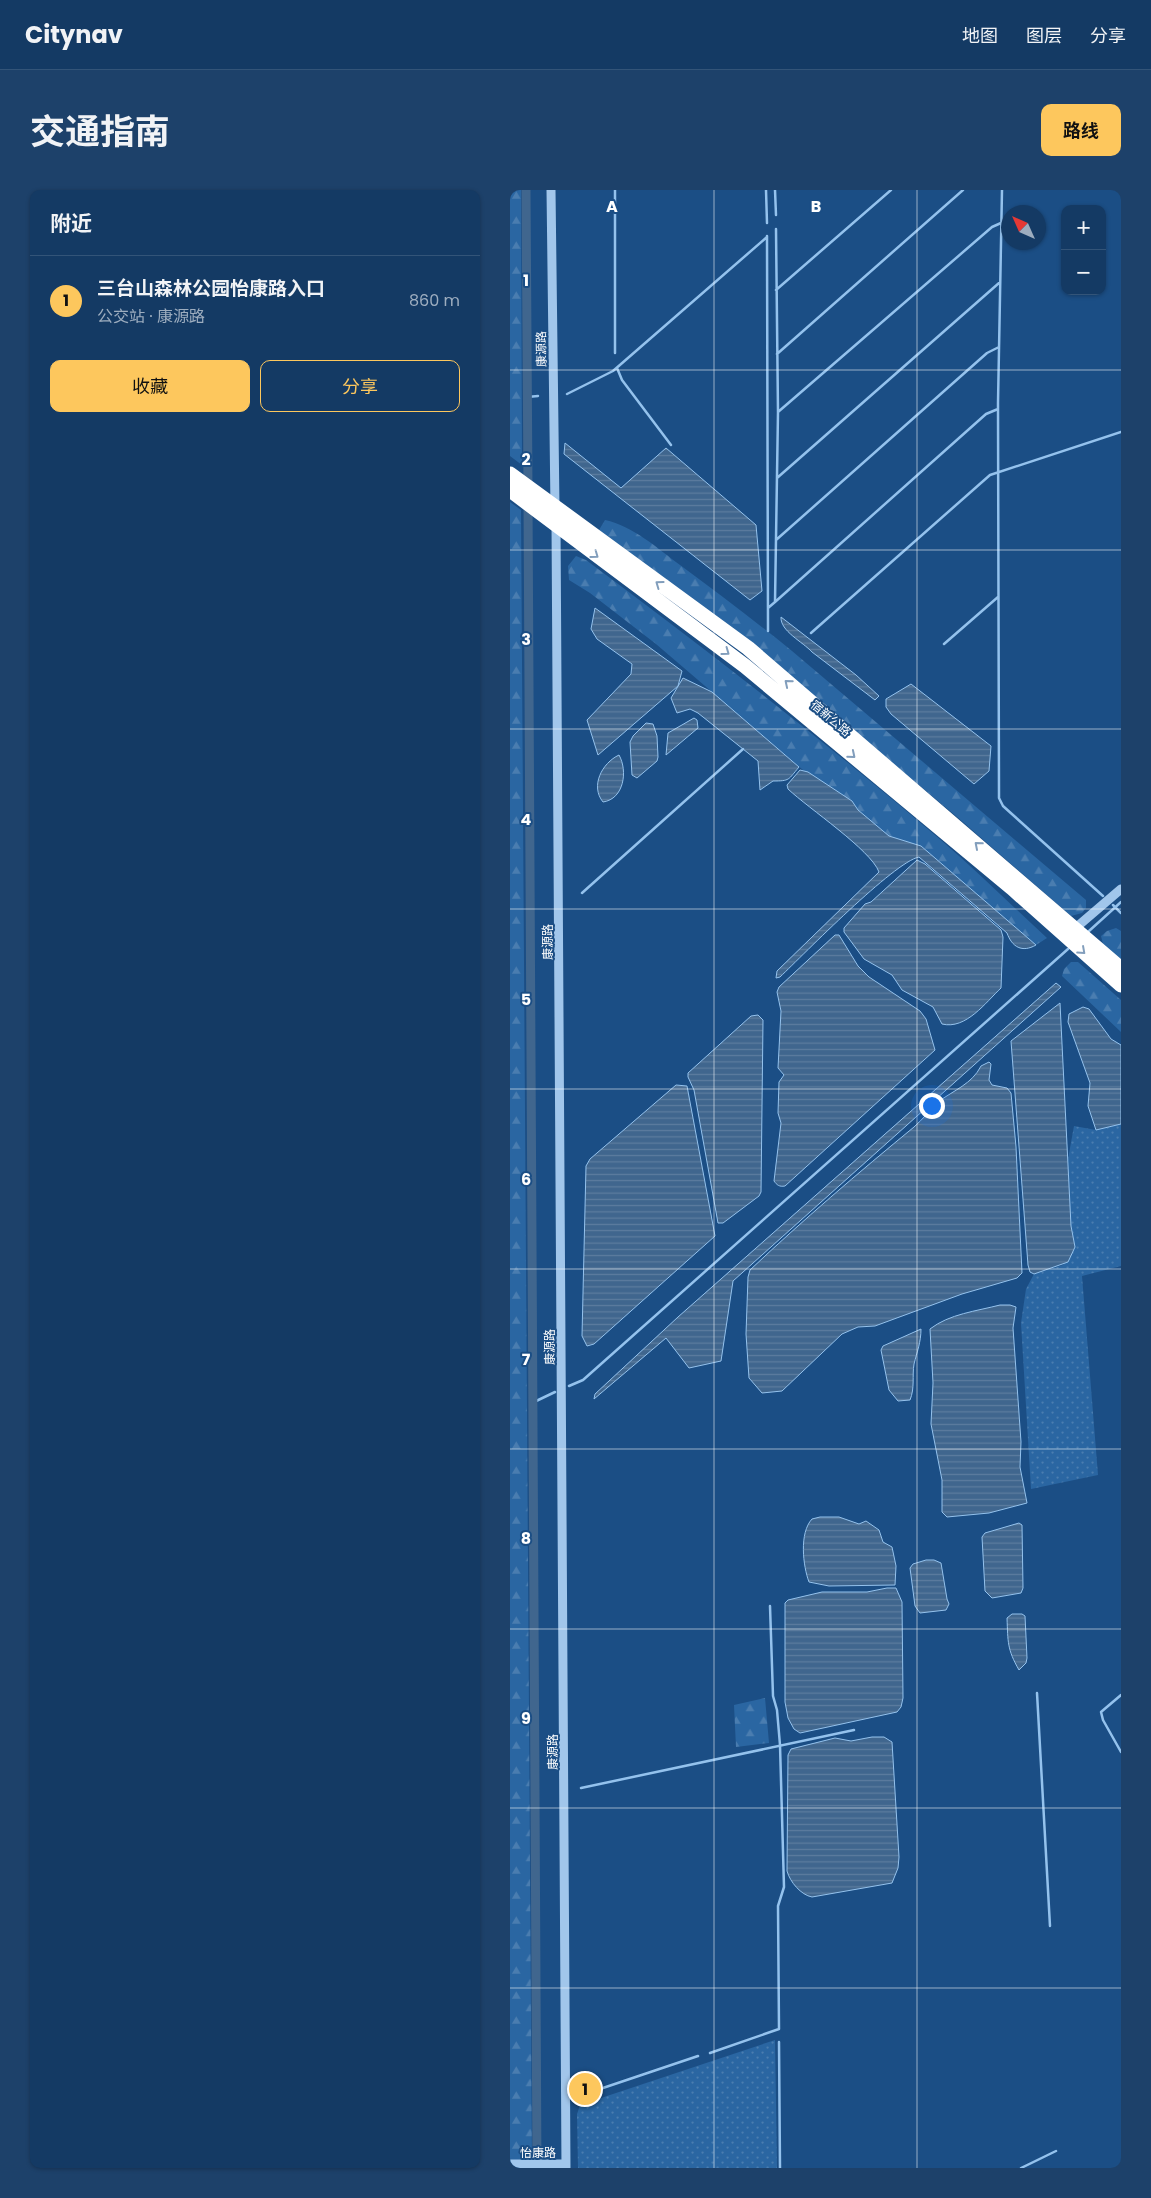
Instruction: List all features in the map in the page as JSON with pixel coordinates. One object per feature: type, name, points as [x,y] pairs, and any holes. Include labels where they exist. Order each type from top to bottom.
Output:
[{"type":"highway","name":"宿新公路","points":[[510,474],[748,648],[1070,932],[1121,985]]},
{"type":"highway","name":"宿新公路","points":[[510,490],[745,666],[1012,888],[1121,969]]},
{"type":"street","name":"康源路","points":[[551,190],[556,526],[566,2166]]},
{"type":"street","points":[[1070,932],[1121,889]]},
{"type":"street","name":"怡康路","points":[[510,2164],[566,2166]]},
{"type":"green space","points":[[510,190],[521,190],[522,465],[510,456]]},
{"type":"green space","points":[[510,502],[521,510],[532,2168],[510,2168]]},
{"type":"green space","points":[[605,520],[625,527],[644,538],[792,651],[1086,900],[1086,908],[1082,913],[1071,916],[956,816],[756,649],[599,530]]},
{"type":"green space","points":[[576,556],[586,560],[676,628],[855,768],[955,853],[1047,938],[1036,945],[921,846],[889,836],[858,810],[852,801],[803,770],[656,644],[590,593],[569,580],[568,566]]},
{"type":"green space","points":[[1116,928],[1121,931],[1121,960],[1103,944],[1101,936],[1107,931]]},
{"type":"green space","points":[[1071,962],[1078,962],[1121,1000],[1121,1032],[1062,976],[1064,969]]},
{"type":"green space","points":[[1121,1124],[1121,1266],[1082,1276],[1098,1475],[1031,1489],[1021,1323],[1026,1289],[1034,1274],[1063,1265],[1075,1247],[1071,1226],[1068,1159],[1074,1126],[1096,1130]]},
{"type":"green space","points":[[765,1698],[769,1743],[736,1747],[734,1705]]},
{"type":"green space","points":[[775,2040],[777,2168],[578,2168],[577,2114],[580,2105]]},
{"type":"shaded area","points":[[565,443],[621,488],[666,448],[756,525],[762,591],[750,600],[564,454]]},
{"type":"shaded area","points":[[595,608],[682,671],[678,686],[598,755],[587,720],[631,674],[632,664],[597,639],[591,629]]},
{"type":"shaded area","points":[[781,617],[856,675],[879,696],[875,700],[812,652],[788,632],[784,627]]},
{"type":"shaded area","points":[[683,678],[712,692],[799,767],[793,775],[783,781],[773,781],[760,790],[758,761],[698,713],[690,709],[677,713],[671,698]]},
{"type":"shaded area","points":[[911,684],[991,746],[989,771],[974,784],[891,714],[886,707],[886,699]]},
{"type":"shaded area","points":[[694,718],[697,720],[698,728],[666,755],[668,733]]},
{"type":"shaded area","points":[[646,723],[653,724],[657,736],[658,757],[657,761],[637,778],[632,775],[630,742],[633,736]]},
{"type":"shaded area","points":[[619,755],[623,769],[620,790],[616,796],[603,802],[599,796],[598,789],[600,776],[608,763]]},
{"type":"shaded area","points":[[800,770],[808,772],[852,801],[858,810],[889,836],[921,846],[1036,945],[1022,948],[1015,945],[1007,933],[919,857],[907,863],[870,891],[780,977],[776,978],[777,971],[879,872],[874,863],[852,841],[788,789],[787,785]]},
{"type":"shaded area","points":[[917,860],[925,864],[1001,930],[1003,937],[1001,988],[975,1014],[959,1023],[951,1025],[942,1024],[933,1007],[902,990],[892,975],[864,959],[844,932],[844,928],[865,904],[871,902]]},
{"type":"shaded area","points":[[835,935],[839,935],[858,966],[869,977],[920,1011],[926,1019],[935,1050],[785,1186],[780,1186],[774,1181],[781,1123],[778,1113],[779,1082],[784,1075],[778,1068],[781,1011],[777,992],[779,987]]},
{"type":"shaded area","points":[[1056,983],[1061,987],[733,1281],[721,1361],[689,1368],[666,1338],[594,1399],[595,1394],[678,1317]]},
{"type":"shaded area","points":[[1060,1003],[1071,1226],[1075,1247],[1068,1262],[1034,1274],[1030,1272],[1028,1265],[1011,1041]]},
{"type":"shaded area","points":[[1083,1007],[1089,1009],[1111,1039],[1121,1045],[1121,1124],[1096,1130],[1088,1106],[1090,1083],[1068,1022],[1069,1014]]},
{"type":"shaded area","points":[[758,1015],[763,1020],[761,1192],[759,1196],[723,1223],[718,1223],[694,1090],[688,1073],[751,1016]]},
{"type":"shaded area","points":[[989,1062],[991,1064],[989,1080],[992,1085],[1007,1088],[1011,1093],[1016,1147],[1022,1273],[1017,1278],[962,1294],[875,1326],[858,1327],[842,1334],[782,1391],[762,1393],[749,1378],[746,1334],[748,1277],[750,1270],[831,1197],[914,1127],[938,1102],[968,1082],[981,1066]]},
{"type":"shaded area","points":[[676,1085],[687,1086],[715,1236],[594,1344],[587,1346],[582,1336],[586,1166],[590,1159]]},
{"type":"shaded area","points":[[1000,1305],[1016,1307],[1013,1328],[1021,1442],[1020,1467],[1027,1503],[989,1513],[947,1517],[942,1512],[942,1480],[931,1424],[933,1383],[930,1329],[954,1316]]},
{"type":"shaded area","points":[[921,1329],[920,1343],[914,1364],[912,1396],[910,1400],[898,1401],[889,1390],[881,1350],[883,1346]]},
{"type":"shaded area","points":[[839,1517],[859,1524],[866,1521],[879,1530],[883,1542],[892,1547],[896,1566],[895,1585],[829,1586],[809,1582],[803,1550],[805,1532],[812,1519]]},
{"type":"shaded area","points":[[1019,1523],[1022,1525],[1023,1588],[1021,1593],[992,1598],[985,1591],[982,1537],[985,1533]]},
{"type":"shaded area","points":[[934,1560],[941,1563],[949,1604],[946,1610],[920,1613],[915,1606],[910,1568],[913,1564]]},
{"type":"shaded area","points":[[896,1588],[902,1602],[903,1698],[901,1707],[897,1712],[800,1733],[794,1729],[788,1718],[785,1702],[785,1603],[788,1600],[822,1592],[867,1592]]},
{"type":"shaded area","points":[[1012,1614],[1022,1614],[1025,1616],[1027,1658],[1026,1663],[1019,1670],[1010,1651],[1008,1639],[1007,1618]]},
{"type":"shaded area","points":[[884,1737],[892,1742],[899,1857],[898,1868],[892,1883],[812,1897],[808,1896],[796,1887],[787,1871],[788,1755],[791,1749],[835,1738],[851,1741]]},
{"type":"waterway","points":[[526,190],[528,488]]},
{"type":"waterway","points":[[615,190],[615,353]]},
{"type":"waterway","points":[[766,190],[767,223]]},
{"type":"waterway","points":[[775,190],[776,215]]},
{"type":"waterway","points":[[776,290],[891,190]]},
{"type":"waterway","points":[[777,354],[963,190]]},
{"type":"waterway","points":[[1002,190],[998,403],[999,798],[1003,806],[1103,896]]},
{"type":"waterway","points":[[778,412],[992,227],[1001,223]]},
{"type":"waterway","points":[[768,608],[775,602],[778,412],[776,229]]},
{"type":"waterway","points":[[767,236],[768,631]]},
{"type":"waterway","points":[[567,394],[613,371],[767,237]]},
{"type":"waterway","points":[[777,478],[999,283]]},
{"type":"waterway","points":[[776,540],[987,353],[999,347]]},
{"type":"waterway","points":[[617,368],[622,380],[671,445]]},
{"type":"waterway","points":[[527,397],[538,396]]},
{"type":"waterway","points":[[775,602],[986,414],[998,409]]},
{"type":"waterway","points":[[811,633],[990,475],[1121,432]]},
{"type":"waterway","points":[[528,501],[537,2168]]},
{"type":"waterway","points":[[944,644],[998,597]]},
{"type":"waterway","points":[[582,893],[743,749]]},
{"type":"waterway","points":[[1089,931],[1121,902]]},
{"type":"waterway","points":[[1113,905],[1121,913]]},
{"type":"waterway","points":[[569,1386],[583,1380],[1068,949]]},
{"type":"waterway","points":[[532,1403],[555,1392]]},
{"type":"waterway","points":[[710,2053],[779,2029],[778,1906],[784,1887],[780,1745],[777,1710],[773,1696],[770,1606]]},
{"type":"waterway","points":[[1037,1693],[1050,1926]]},
{"type":"waterway","points":[[1121,1695],[1101,1712],[1103,1720],[1121,1752]]},
{"type":"waterway","points":[[581,1788],[854,1730]]},
{"type":"waterway","points":[[779,2042],[780,2168]]},
{"type":"waterway","points":[[594,2091],[698,2056]]},
{"type":"waterway","points":[[1021,2168],[1056,2151]]},
{"type":"place","name":"三台山森林公园怡康路入口","points":[[585,2089]]}]
